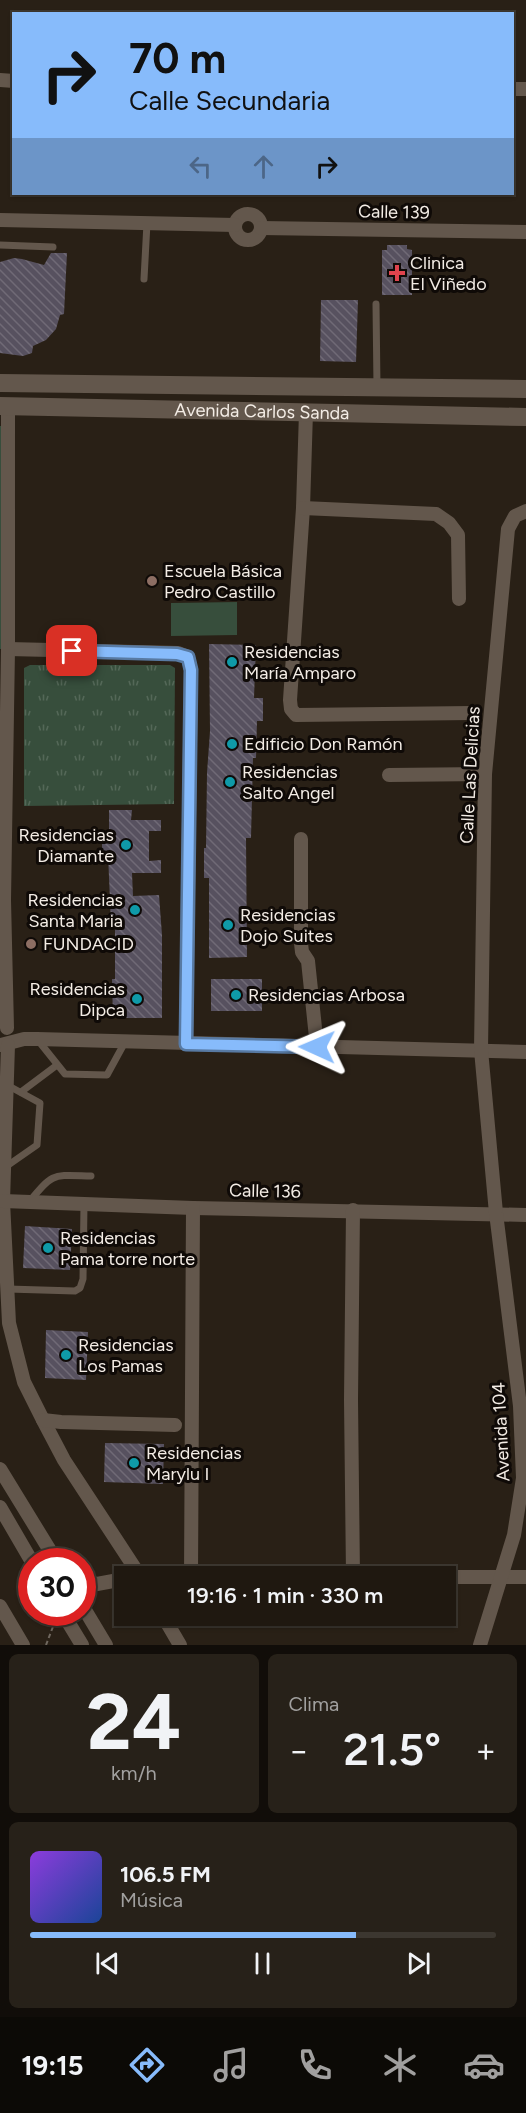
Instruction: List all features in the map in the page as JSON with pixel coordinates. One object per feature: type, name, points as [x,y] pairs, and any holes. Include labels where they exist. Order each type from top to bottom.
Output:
[{"type":"street","points":[[0,220],[147,223]]},
{"type":"street","name":"Calle 139","points":[[147,223],[235,225],[235,230],[240,237],[248,240],[257,237],[261,228],[526,232]]},
{"type":"street","name":"Avenida Carlos Sanda","points":[[0,383],[526,389]]},
{"type":"street","points":[[4,406],[8,649],[4,1028],[30,1039]]},
{"type":"street","name":"Avenida Carlos Sanda","points":[[4,406],[526,417]]},
{"type":"street","points":[[306,412],[303,508],[291,709],[296,715],[472,713]]},
{"type":"street","points":[[303,508],[436,514],[449,522],[458,535],[459,599]]},
{"type":"street","name":"Calle Las Delicias","points":[[496,1213],[481,1050],[485,774],[508,529],[515,516],[526,511]]},
{"type":"street","points":[[8,649],[177,654],[188,657],[191,670],[186,1044]]},
{"type":"street","points":[[389,775],[485,774]]},
{"type":"street","points":[[301,839],[301,943],[302,952],[308,961],[317,1047]]},
{"type":"street","points":[[133,1566],[64,1460],[43,1420],[24,1382],[9,1323],[3,1201],[7,1084],[4,1045],[30,1039],[526,1052]]},
{"type":"street","name":"Calle 136","points":[[3,1201],[193,1208],[526,1215]]},
{"type":"street","points":[[190,1566],[193,1208]]},
{"type":"street","points":[[352,1566],[353,1210]]},
{"type":"street","name":"Avenida 104","points":[[480,1645],[514,1535],[524,1478],[523,1406],[496,1213]]},
{"type":"street","points":[[43,1420],[175,1425]]},
{"type":"street","points":[[0,1469],[48,1548]]},
{"type":"street","points":[[0,1507],[24,1548]]},
{"type":"street","points":[[456,1577],[526,1577]]},
{"type":"street","points":[[97,1584],[114,1581]]},
{"type":"street","points":[[0,1606],[23,1645]]},
{"type":"street","points":[[66,1626],[83,1645]]},
{"type":"street","points":[[78,1626],[83,1645]]},
{"type":"street","points":[[95,1626],[106,1645]]},
{"type":"street","points":[[169,1626],[180,1645]]},
{"type":"lane","points":[[144,279],[147,223]]},
{"type":"lane","points":[[0,244],[52,247]]},
{"type":"lane","points":[[376,304],[376,387]]},
{"type":"lane","points":[[30,1039],[64,1074],[107,1075],[125,1042]]},
{"type":"lane","points":[[21,1092],[57,1065]]},
{"type":"lane","points":[[4,1168],[38,1144],[40,1102],[7,1084]]},
{"type":"lane","points":[[29,1202],[49,1179],[61,1175],[91,1176]]},
{"type":"lane","points":[[8,1290],[75,1291],[80,1288],[83,1279],[84,1204]]},
{"type":"path","points":[[46,1645],[55,1626]]},
{"type":"green space","points":[[0,426],[3,426],[2,649],[0,649]]},
{"type":"green space","points":[[237,602],[237,635],[171,636],[171,603]]},
{"type":"green space","points":[[30,665],[170,665],[175,668],[174,804],[24,806],[24,668]]},
{"type":"building","name":"Clinica El Viñedo","points":[[387,245],[407,245],[407,249],[412,250],[412,295],[382,295],[382,250],[387,250]]},
{"type":"building","points":[[51,253],[67,253],[64,314],[60,315],[56,329],[46,340],[33,346],[32,353],[23,356],[0,353],[0,262],[14,258],[44,265]]},
{"type":"building","points":[[321,300],[358,300],[356,362],[320,361]]},
{"type":"building","points":[[209,644],[256,645],[254,698],[263,698],[263,721],[257,721],[256,758],[253,758],[251,838],[246,838],[247,957],[209,958],[209,878],[204,878],[204,848],[206,848],[210,731]]},
{"type":"building","points":[[109,810],[132,810],[131,820],[161,820],[161,831],[149,831],[149,861],[161,860],[161,873],[132,873],[133,896],[159,895],[162,935],[162,1018],[113,1018],[112,979],[115,979],[115,924],[111,924],[108,854],[102,854],[102,837],[109,837]]},
{"type":"building","name":"Residencias Arbosa","points":[[211,979],[262,979],[262,1011],[211,1011]]},
{"type":"building","name":"Residencias Pama torre norte","points":[[25,1226],[72,1229],[70,1270],[23,1268]]},
{"type":"building","name":"Residencias Los Pamas","points":[[46,1330],[88,1332],[86,1380],[45,1378]]},
{"type":"building","name":"Residencias Marylu I","points":[[105,1443],[164,1444],[163,1484],[104,1482]]},
{"type":"place","name":"Clinica El Viñedo","points":[[397,273]]},
{"type":"place","name":"Escuela Básica Pedro Castillo","points":[[152,581]]},
{"type":"place","name":"Residencias María Amparo","points":[[232,662]]},
{"type":"place","name":"Edificio Don Ramón","points":[[232,744]]},
{"type":"place","name":"Residencias Salto Angel","points":[[230,782]]},
{"type":"place","name":"Residencias Diamante","points":[[126,845]]},
{"type":"place","name":"Residencias Santa Maria","points":[[135,910]]},
{"type":"place","name":"Residencias Dojo Suites","points":[[228,925]]},
{"type":"place","name":"FUNDACID","points":[[31,944]]},
{"type":"place","name":"Residencias Arbosa","points":[[236,995]]},
{"type":"place","name":"Residencias Dipca","points":[[137,999]]},
{"type":"place","name":"Residencias Pama torre norte","points":[[48,1248]]},
{"type":"place","name":"Residencias Los Pamas","points":[[66,1355]]},
{"type":"place","name":"Residencias Marylu I","points":[[134,1463]]},
{"type":"route","points":[[72,651],[177,654],[188,657],[191,670],[186,1044],[317,1047]]}]
